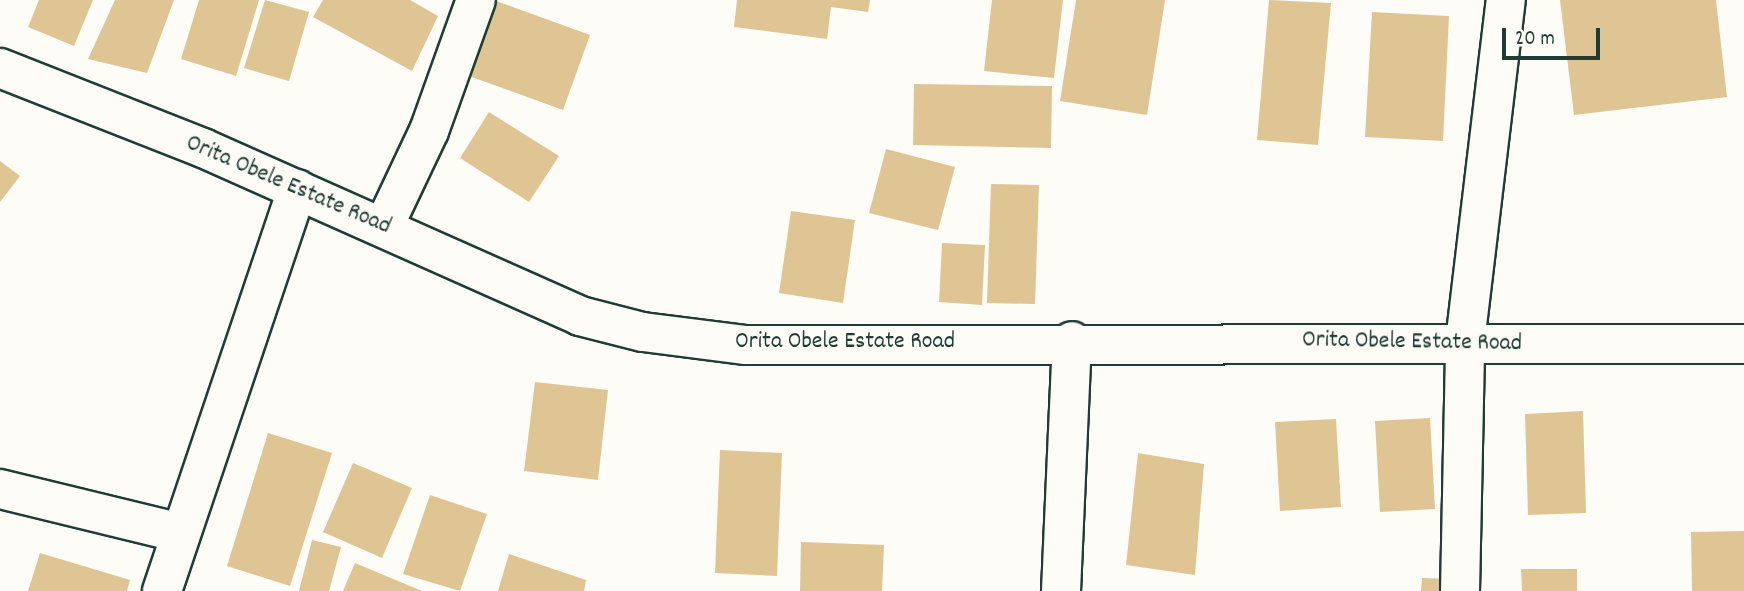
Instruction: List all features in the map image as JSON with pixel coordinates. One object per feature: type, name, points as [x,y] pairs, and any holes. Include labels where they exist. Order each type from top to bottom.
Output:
[{"type":"street","points":[[384,226],[429,131],[477,0]]},
{"type":"street","points":[[1460,591],[1465,342],[1506,0]]},
{"type":"street","name":"Orita Obele Estate Road","points":[[0,68],[384,226],[580,316],[643,332],[746,345],[1072,341],[1744,344]]},
{"type":"street","points":[[162,591],[297,189]]},
{"type":"street","points":[[1061,591],[1072,341]]},
{"type":"street","points":[[0,489],[180,533]]},
{"type":"building","points":[[39,0],[93,0],[74,46],[28,27]]},
{"type":"building","points":[[115,0],[174,0],[147,73],[88,59]]},
{"type":"building","points":[[199,0],[259,0],[236,76],[181,59]]},
{"type":"building","points":[[265,0],[309,12],[289,81],[244,68]]},
{"type":"building","points":[[323,0],[410,0],[438,16],[412,71],[313,17]]},
{"type":"building","points":[[737,0],[870,0],[868,12],[831,7],[827,39],[734,27]]},
{"type":"building","points":[[992,0],[1063,0],[1054,78],[984,71]]},
{"type":"building","points":[[1076,0],[1165,0],[1147,115],[1060,101]]},
{"type":"building","points":[[1269,0],[1331,3],[1318,145],[1257,140]]},
{"type":"building","points":[[1560,0],[1716,0],[1727,97],[1574,115]]},
{"type":"building","points":[[496,1],[590,35],[563,110],[469,76]]},
{"type":"building","points":[[1372,12],[1449,16],[1443,141],[1365,137]]},
{"type":"building","points":[[914,84],[1052,86],[1051,148],[913,145]]},
{"type":"building","points":[[489,112],[559,156],[529,202],[460,158]]},
{"type":"building","points":[[886,149],[955,167],[938,230],[869,213]]},
{"type":"building","points":[[0,161],[20,176],[0,202]]},
{"type":"building","points":[[991,184],[1039,185],[1035,304],[987,303]]},
{"type":"building","points":[[791,211],[855,220],[843,303],[779,293]]},
{"type":"building","points":[[942,243],[985,245],[982,305],[939,302]]},
{"type":"building","points":[[535,382],[608,390],[598,480],[524,471]]},
{"type":"building","points":[[1583,411],[1586,513],[1528,515],[1525,414]]},
{"type":"building","points":[[1430,418],[1435,509],[1380,512],[1375,421]]},
{"type":"building","points":[[1336,419],[1341,507],[1280,511],[1275,422]]},
{"type":"building","points":[[268,433],[332,453],[290,586],[227,566]]},
{"type":"building","points":[[720,450],[782,453],[777,576],[715,573]]},
{"type":"building","points":[[1138,453],[1204,464],[1195,575],[1126,565]]},
{"type":"building","points":[[353,463],[412,488],[382,558],[323,532]]},
{"type":"building","points":[[430,495],[487,514],[460,591],[403,574]]},
{"type":"building","points":[[1744,531],[1744,591],[1692,591],[1691,532]]},
{"type":"building","points":[[312,540],[341,547],[329,591],[299,591]]},
{"type":"building","points":[[801,542],[884,545],[882,591],[800,591]]},
{"type":"building","points":[[40,553],[130,580],[127,591],[28,591]]},
{"type":"building","points":[[509,554],[586,580],[584,591],[498,591]]},
{"type":"building","points":[[355,563],[422,591],[343,591]]},
{"type":"building","points":[[1521,569],[1577,569],[1577,591],[1522,591]]},
{"type":"building","points":[[1422,578],[1451,579],[1450,591],[1421,591]]}]
